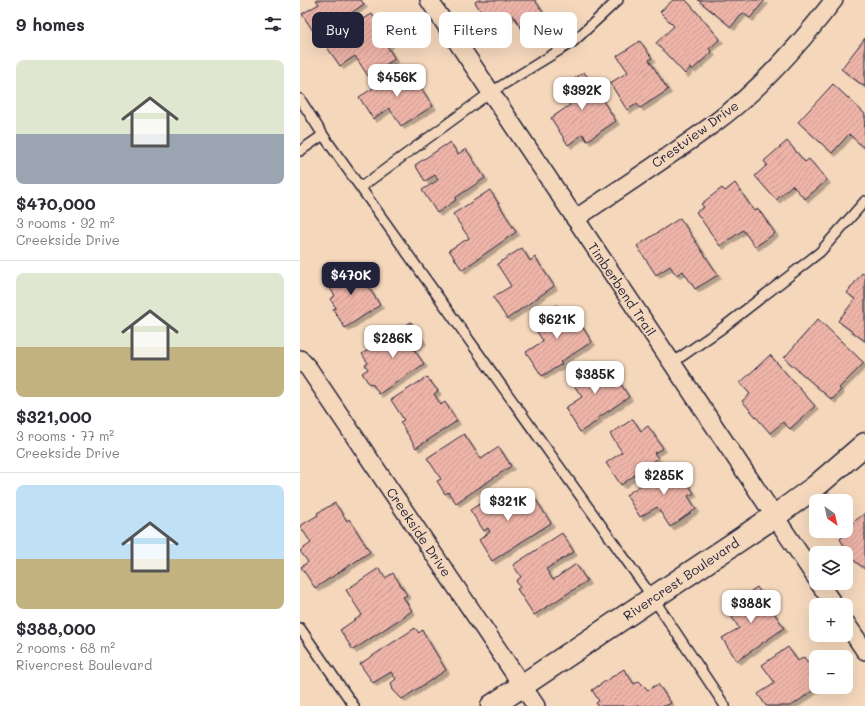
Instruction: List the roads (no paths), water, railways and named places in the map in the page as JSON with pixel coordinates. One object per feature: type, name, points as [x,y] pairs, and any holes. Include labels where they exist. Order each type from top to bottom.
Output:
[{"type":"street","name":"Timberbend Trail","points":[[429,0],[809,567]]},
{"type":"street","name":"Crestview Drive","points":[[575,219],[717,122],[753,90],[808,34],[834,0]]},
{"type":"street","name":"Creekside Drive","points":[[300,359],[309,369],[536,706]]},
{"type":"street","name":"Rivercrest Boulevard","points":[[492,706],[775,516],[815,487],[865,444]]},
{"type":"street","points":[[853,632],[864,647]]},
{"type":"lane","points":[[361,187],[490,92],[573,42],[618,0]]},
{"type":"lane","points":[[300,99],[323,135],[653,598],[725,706]]},
{"type":"lane","points":[[300,150],[323,135]]},
{"type":"lane","points":[[672,363],[721,329],[820,252],[865,201]]},
{"type":"lane","points":[[300,628],[354,706]]}]
